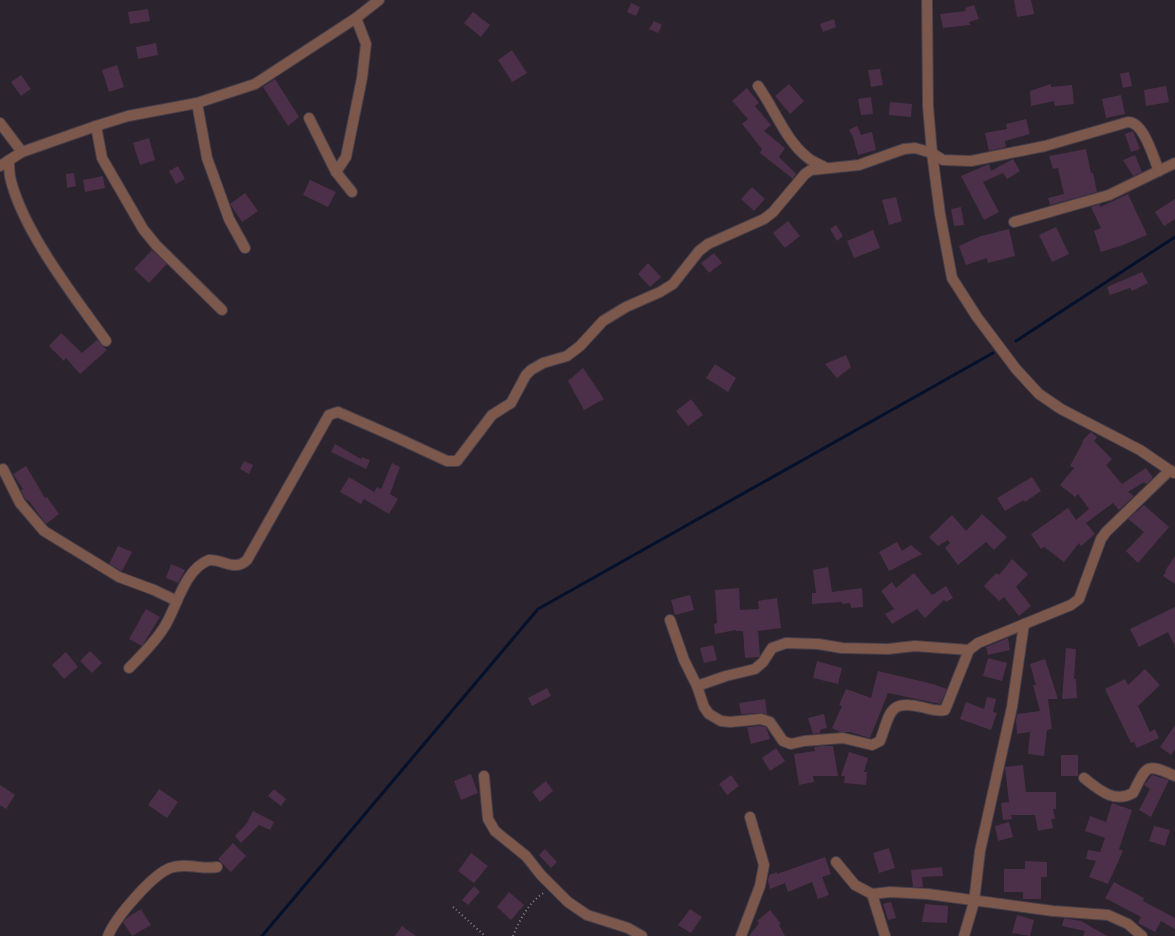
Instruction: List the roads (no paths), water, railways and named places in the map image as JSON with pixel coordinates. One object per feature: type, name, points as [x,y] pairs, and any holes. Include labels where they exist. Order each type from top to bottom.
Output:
[{"type":"street","points":[[0,166],[22,152],[96,126],[128,116],[197,103],[255,84],[356,18],[379,0]]},
{"type":"street","points":[[670,620],[684,660],[697,686],[704,707],[709,714],[721,721],[730,722],[761,719],[770,722],[783,741],[791,744],[804,741],[844,738],[872,745],[880,740],[891,710],[900,704],[920,706],[938,712],[946,710],[969,650],[978,643],[1071,604],[1079,599],[1101,539],[1106,532],[1172,472],[1140,450],[1061,409],[1039,394],[1016,369],[977,317],[952,278],[940,214],[932,154],[928,106],[927,0]]},
{"type":"street","points":[[336,172],[346,157],[362,78],[366,44],[356,18]]},
{"type":"street","points":[[758,86],[796,146],[807,158],[826,168]]},
{"type":"street","points":[[197,103],[207,158],[229,219],[245,248]]},
{"type":"street","points":[[309,118],[336,172],[352,192]]},
{"type":"street","points":[[128,668],[158,637],[171,616],[180,593],[192,574],[206,561],[212,560],[236,566],[243,564],[247,560],[331,414],[338,412],[348,416],[447,462],[457,461],[492,416],[511,403],[526,375],[531,370],[543,363],[567,356],[580,346],[603,321],[626,307],[660,292],[673,284],[699,251],[708,244],[764,219],[773,212],[805,174],[811,170],[843,168],[859,165],[904,149],[915,148],[948,161],[981,159],[1045,146],[1132,122],[1139,127],[1142,132],[1159,171]]},
{"type":"street","points":[[0,123],[22,152]]},
{"type":"street","points":[[96,126],[102,158],[143,229],[156,245],[222,310]]},
{"type":"street","points":[[9,160],[10,180],[22,213],[70,291],[106,341]]},
{"type":"street","points":[[1014,222],[1109,195],[1175,163]]},
{"type":"street","points":[[1,468],[20,503],[44,531],[119,577],[154,590],[177,601]]},
{"type":"street","points":[[964,936],[974,902],[980,852],[1012,706],[1024,624]]},
{"type":"street","points":[[697,686],[726,676],[755,669],[763,662],[772,648],[786,644],[818,644],[842,648],[888,649],[915,646],[969,650]]},
{"type":"street","points":[[1084,778],[1106,794],[1120,797],[1133,794],[1146,770],[1157,767],[1175,776]]},
{"type":"street","points":[[484,776],[488,819],[495,831],[526,856],[568,902],[586,915],[628,928],[642,936]]},
{"type":"street","points":[[741,936],[760,886],[764,866],[750,816]]},
{"type":"street","points":[[836,862],[855,885],[872,894],[890,892],[928,894],[974,902],[1053,911],[1108,914],[1128,924],[1142,936]]},
{"type":"street","points":[[108,936],[111,927],[129,904],[151,882],[170,868],[187,866],[206,869],[216,867]]},
{"type":"street","points":[[872,894],[885,936]]},
{"type":"waterway","points":[[1016,341],[1175,237]]},
{"type":"waterway","points":[[262,936],[538,609],[993,353]]}]
